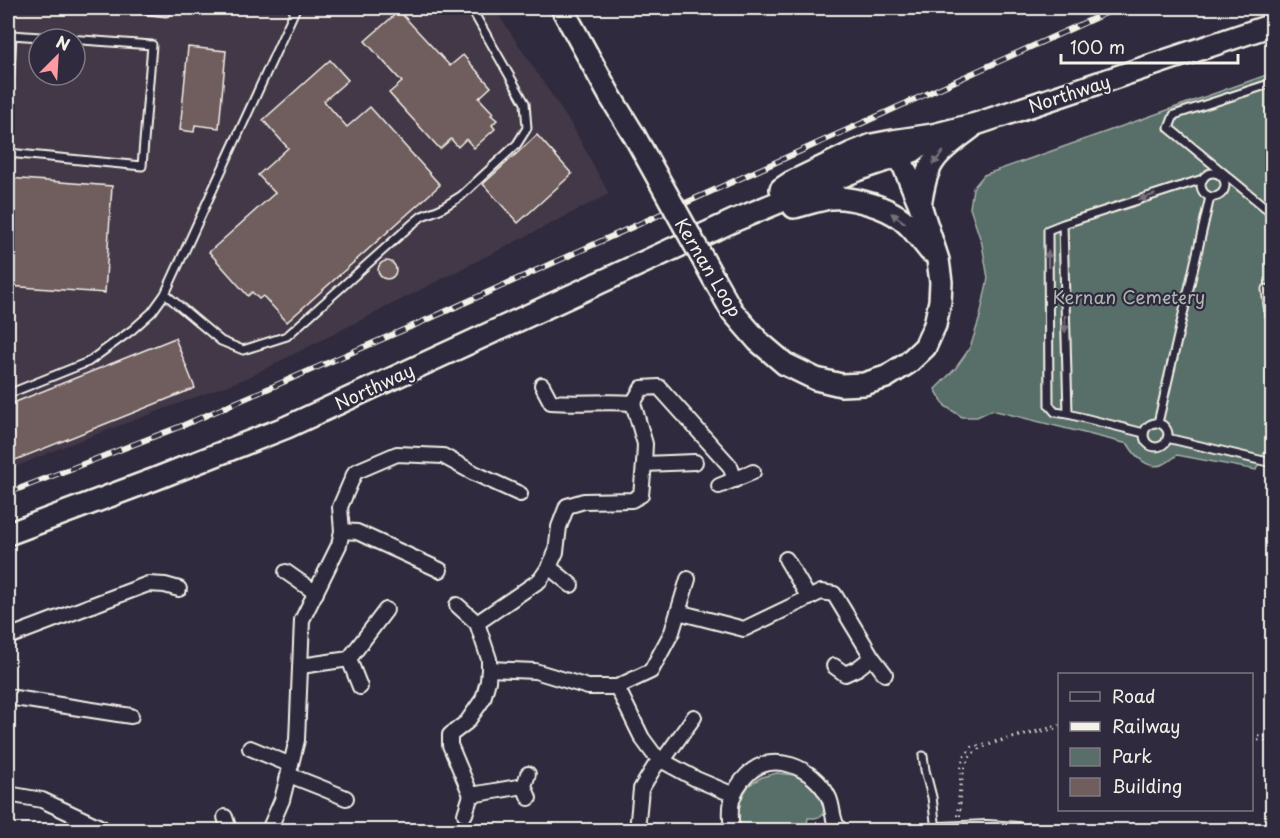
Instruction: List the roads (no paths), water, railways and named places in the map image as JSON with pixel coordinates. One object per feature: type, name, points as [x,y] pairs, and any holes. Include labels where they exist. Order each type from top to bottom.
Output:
[{"type":"highway","name":"Kernan Loop","points":[[562,8],[732,311],[758,342],[785,364],[816,379],[841,385],[864,384],[886,377],[908,363],[925,347],[935,325],[941,282],[938,260],[920,205],[896,148]]},
{"type":"highway","name":"Northway","points":[[733,221],[766,199],[887,151],[896,148],[913,151],[933,135],[976,124],[1272,25]]},
{"type":"highway","points":[[920,205],[927,174],[934,160],[945,148],[976,124]]},
{"type":"highway","name":"Northway","points":[[8,534],[287,427],[896,148]]},
{"type":"highway","points":[[733,221],[833,198],[852,199],[894,214],[912,229],[938,260]]},
{"type":"street","points":[[542,385],[551,402],[633,403]]},
{"type":"street","points":[[477,623],[540,580],[556,552],[560,527],[567,506],[584,501],[632,500],[641,495],[645,444],[633,403],[642,388],[659,387],[730,466],[735,480]]},
{"type":"street","points":[[269,831],[282,800],[297,740],[302,620],[339,545],[342,531],[340,507],[355,472],[397,454],[443,456],[520,494]]},
{"type":"street","points":[[644,464],[695,462]]},
{"type":"street","points":[[719,486],[753,472]]},
{"type":"street","points":[[342,531],[357,532],[440,570]]},
{"type":"street","points":[[786,559],[809,598]]},
{"type":"street","points":[[549,567],[574,586]]},
{"type":"street","points":[[286,572],[316,593]]},
{"type":"street","points":[[489,669],[535,671],[588,687],[617,687],[651,671],[672,632],[688,579]]},
{"type":"street","points":[[8,637],[148,584],[179,589]]},
{"type":"street","points":[[678,612],[744,629],[821,592],[834,594],[872,657],[885,674]]},
{"type":"street","points":[[457,605],[477,623],[489,659],[488,681],[483,699],[466,722],[450,735],[450,745],[471,795],[465,814]]},
{"type":"street","points":[[300,666],[349,659],[386,610]]},
{"type":"street","points":[[834,666],[845,674],[858,668],[872,657]]},
{"type":"street","points":[[349,659],[360,687]]},
{"type":"street","points":[[617,687],[642,738],[653,753],[696,779],[734,795]]},
{"type":"street","points":[[8,697],[131,716]]},
{"type":"street","points":[[637,831],[641,789],[655,766],[666,756],[694,717]]},
{"type":"street","points":[[250,747],[322,788],[346,798]]},
{"type":"street","points":[[732,831],[729,810],[740,783],[749,772],[764,764],[779,762],[794,765],[809,773],[823,786],[830,799],[836,827],[840,831]]},
{"type":"street","points":[[471,795],[527,786]]},
{"type":"street","points":[[8,794],[42,800],[102,828]]},
{"type":"street","points":[[225,817],[229,831]]},
{"type":"street","points":[[940,831],[987,828],[1018,831]]},
{"type":"lane","points":[[130,8],[166,12]]},
{"type":"lane","points":[[8,394],[88,362],[132,330],[152,312],[165,294],[296,8]]},
{"type":"lane","points":[[165,294],[221,340],[243,350],[287,336],[410,226],[422,216],[440,209],[461,196],[517,144],[527,128],[525,103],[471,8]]},
{"type":"lane","points":[[8,109],[10,34],[152,45],[142,166],[8,153]]},
{"type":"lane","points":[[1272,83],[1174,115],[1169,128],[1272,213]]},
{"type":"lane","points":[[1144,433],[1055,412],[1049,405],[1048,230],[1203,179],[1211,173],[1221,173]]},
{"type":"lane","points":[[1203,179],[1201,188],[1203,192],[1210,197],[1217,197],[1225,189],[1221,173]]},
{"type":"lane","points":[[1158,423],[1210,197]]},
{"type":"lane","points":[[1063,224],[1068,414]]},
{"type":"lane","points":[[1266,290],[1269,314],[1272,316]]},
{"type":"lane","points":[[1158,423],[1167,430],[1167,438],[1163,445],[1155,447],[1146,441],[1144,433],[1150,424],[1158,423]]},
{"type":"lane","points":[[1167,438],[1272,463]]},
{"type":"lane","points":[[923,756],[932,797],[936,831]]},
{"type":"railway","points":[[8,493],[184,425],[431,318],[1117,8]]},
{"type":"park label","name":"Kernan Cemetery","points":[[1129,296]]}]
